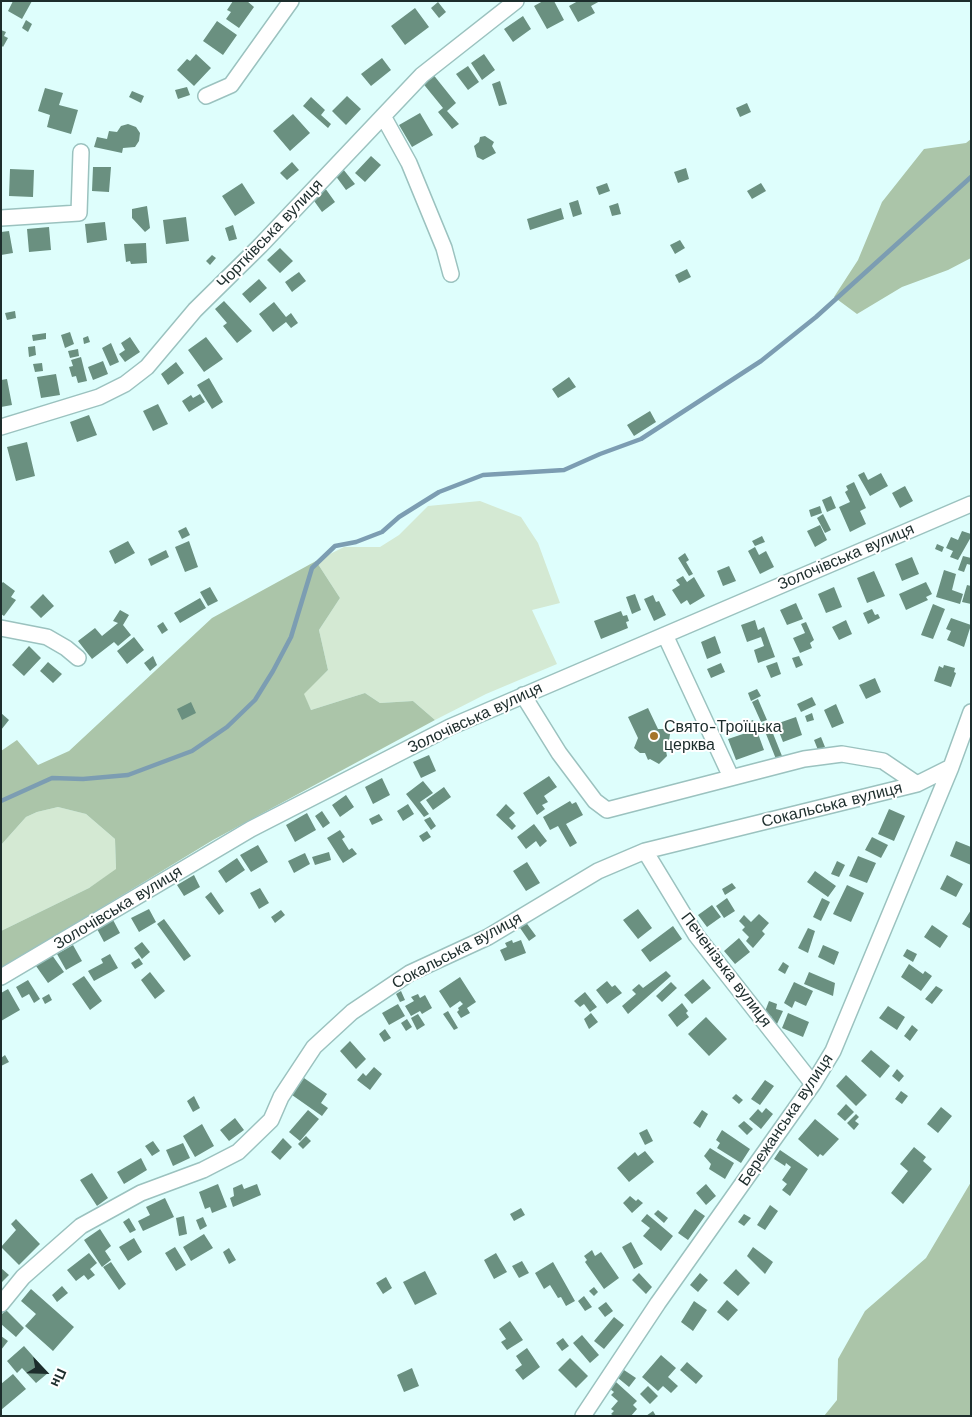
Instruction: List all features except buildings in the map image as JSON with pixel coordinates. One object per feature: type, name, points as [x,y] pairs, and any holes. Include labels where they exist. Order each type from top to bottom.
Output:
[{"type":"street","points":[[206,96],[230,85],[291,1]]},
{"type":"street","name":"Чортківська вулиця","points":[[1,427],[99,397],[125,384],[147,367],[195,310],[260,246],[422,75],[516,1]]},
{"type":"street","points":[[383,116],[409,163],[444,248],[451,274]]},
{"type":"street","points":[[1,218],[79,213],[81,152]]},
{"type":"street","name":"Золочівська вулиця","points":[[1,977],[251,829],[450,727],[971,504]]},
{"type":"street","points":[[1,628],[47,636],[78,658]]},
{"type":"street","points":[[665,635],[731,777]]},
{"type":"street","points":[[523,695],[559,753],[602,808],[614,809],[804,759],[842,754],[883,761],[917,784]]},
{"type":"street","name":"Бережанська вулиця","points":[[583,1416],[658,1304],[813,1084],[837,1043],[951,767],[971,712]]},
{"type":"street","name":"Сокальська вулиця","points":[[1,1304],[23,1277],[81,1226],[141,1193],[202,1170],[238,1152],[271,1120],[281,1097],[314,1047],[352,1012],[410,973],[488,937],[598,871],[645,850],[917,784],[951,767]]},
{"type":"street","name":"Печенізька вулиця","points":[[645,850],[696,935],[813,1084]]},
{"type":"green space","points":[[971,139],[971,258],[948,270],[902,287],[857,314],[834,297],[858,260],[882,202],[924,149],[966,143]]},
{"type":"green space","points":[[480,501],[521,517],[538,543],[560,603],[532,610],[557,664],[486,694],[435,720],[413,701],[380,703],[365,693],[311,710],[303,694],[328,670],[319,630],[340,598],[316,561],[344,547],[380,547],[399,535],[428,506]]},
{"type":"green space","points":[[316,561],[340,598],[319,630],[328,670],[304,694],[311,710],[365,693],[380,703],[413,701],[435,720],[213,840],[55,936],[1,979],[1,931],[89,888],[116,869],[115,839],[86,814],[58,807],[26,817],[1,845],[1,751],[17,740],[38,765],[69,751],[212,618]]},
{"type":"green space","points":[[58,807],[86,814],[115,839],[116,870],[89,888],[1,931],[1,845],[26,817]]},
{"type":"green space","points":[[971,1182],[971,1416],[824,1416],[837,1400],[838,1359],[865,1311],[926,1258]]},
{"type":"waterway","points":[[1,801],[52,778],[83,779],[128,775],[192,751],[227,727],[255,700],[291,637],[312,568],[335,546],[356,542],[382,532],[399,517],[439,492],[483,475],[564,470],[641,439],[761,361],[816,317],[971,177]]},
{"type":"place","name":"Свято-Троїцька церква","points":[[654,736]]}]
